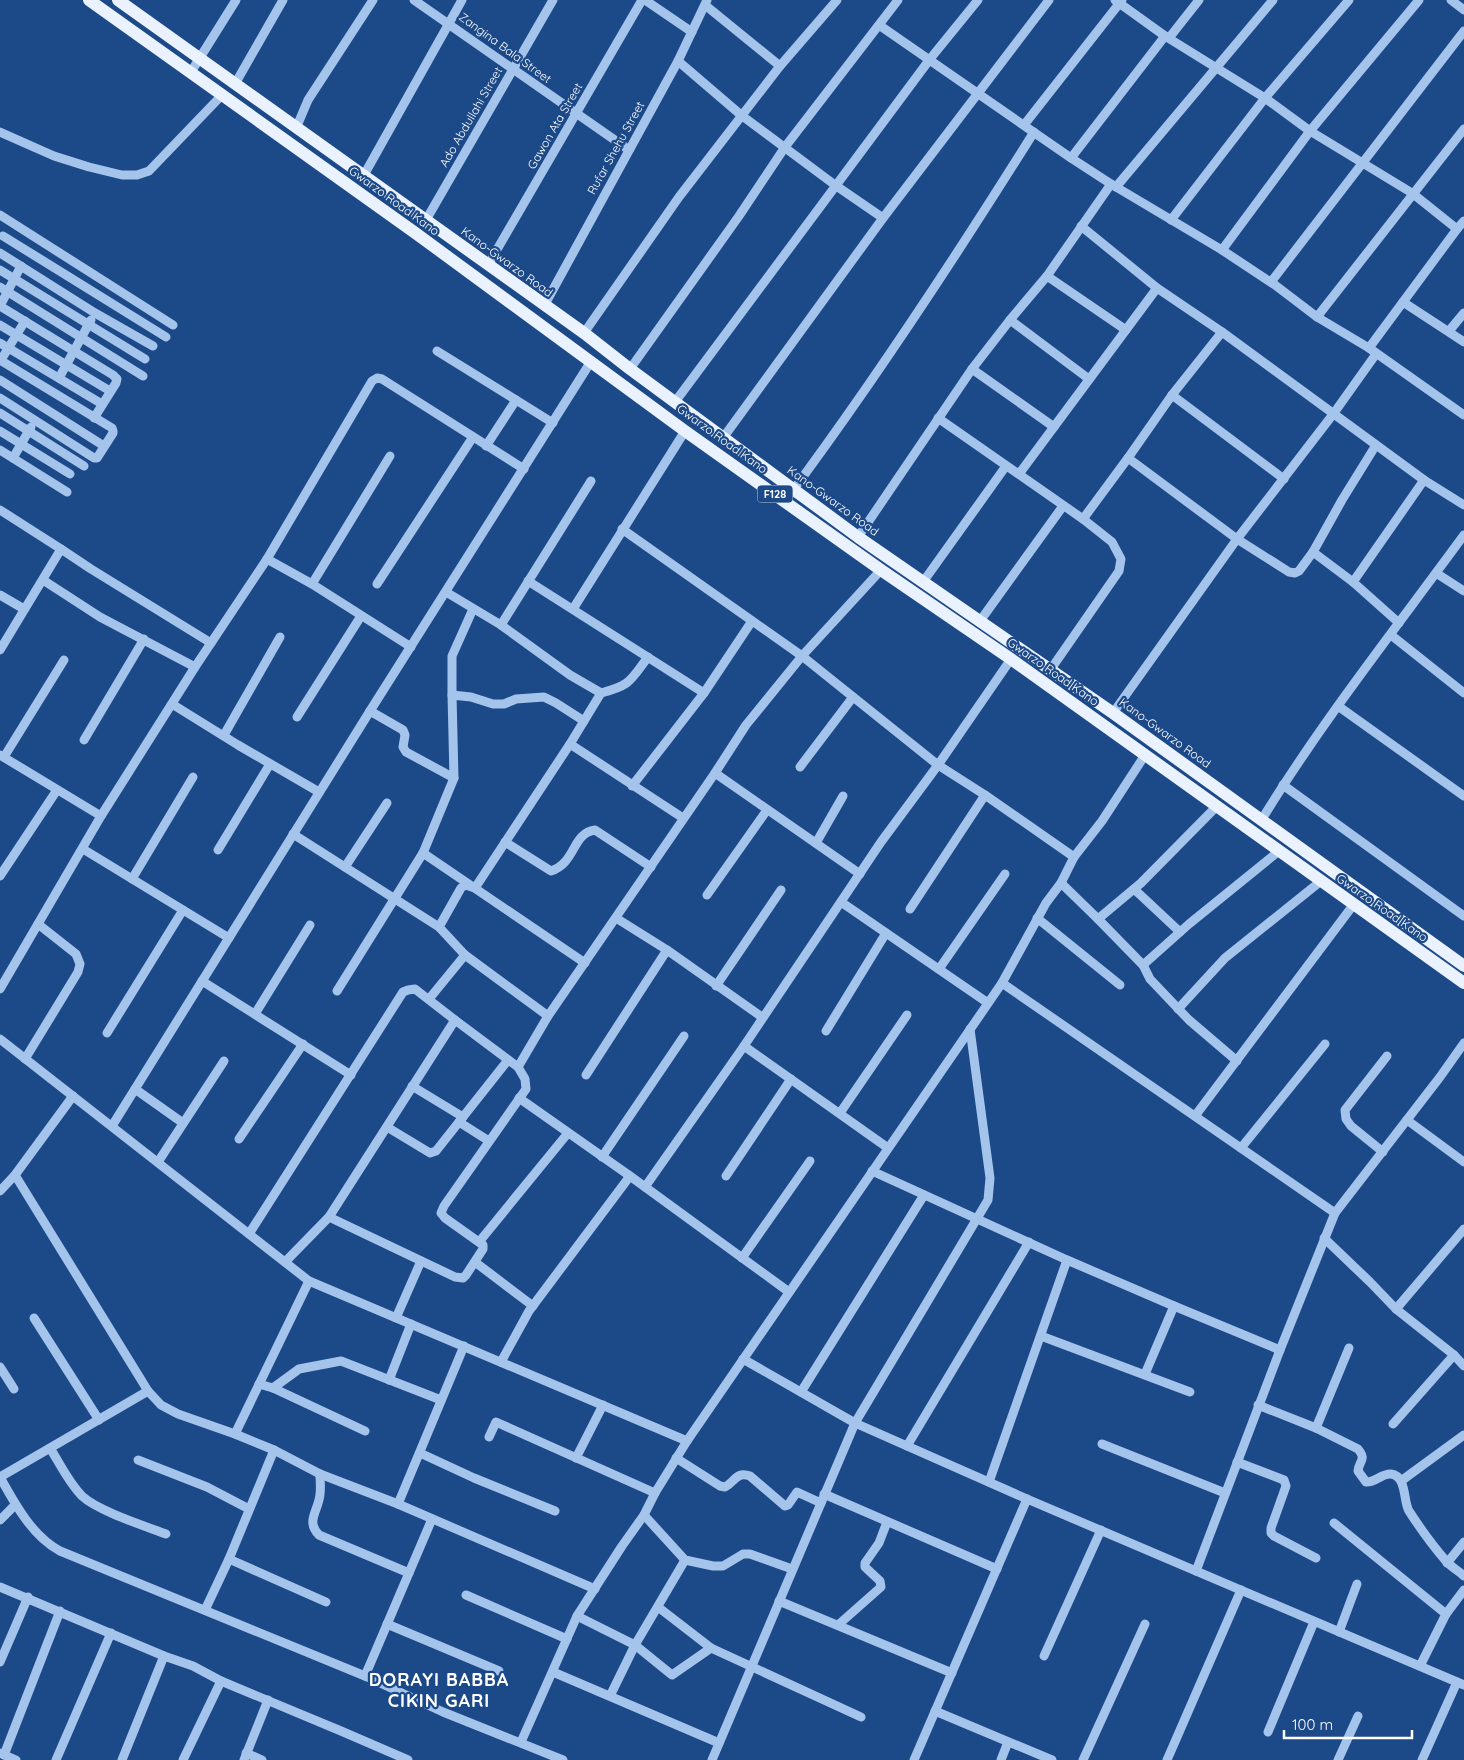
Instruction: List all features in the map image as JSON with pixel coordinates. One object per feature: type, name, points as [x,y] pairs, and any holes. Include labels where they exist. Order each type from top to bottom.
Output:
[{"type":"main road","name":"Gwarzo Road Kano","points":[[89,0],[414,232],[685,431],[881,570],[1011,659],[1464,983]]},
{"type":"main road","name":"Kano-Gwarzo Road","points":[[118,0],[297,126],[544,306],[584,333],[858,537],[1114,713],[1464,966]]},
{"type":"main road","points":[[1429,957],[1436,946]]},
{"type":"street","points":[[191,72],[236,0]]},
{"type":"street","points":[[235,84],[283,0]]},
{"type":"street","points":[[297,126],[308,100],[373,0]]},
{"type":"street","name":"Zangina Bala Street","points":[[414,0],[629,150]]},
{"type":"street","points":[[364,175],[462,0]]},
{"type":"street","name":"Ado Abdullahi Street","points":[[426,220],[553,0]]},
{"type":"street","points":[[643,0],[692,32]]},
{"type":"street","name":"Gawon Ata Street","points":[[488,265],[643,0]]},
{"type":"street","points":[[584,333],[679,196],[780,66],[837,0]]},
{"type":"street","points":[[630,369],[785,148],[898,0]]},
{"type":"street","points":[[675,402],[835,185],[930,59],[978,0]]},
{"type":"street","points":[[723,438],[883,218],[1049,0]]},
{"type":"street","points":[[1071,158],[1167,37],[1199,0]]},
{"type":"street","points":[[858,537],[972,369],[1047,276],[1081,226],[1273,0]]},
{"type":"street","points":[[1171,220],[1265,98],[1349,0]]},
{"type":"street","points":[[1222,250],[1310,131],[1419,0]]},
{"type":"street","points":[[1024,125],[1119,1],[1167,37],[1265,98],[1310,131],[1412,194],[1457,229]]},
{"type":"street","points":[[706,2],[780,66]]},
{"type":"street","name":"Rufar Shehu Street","points":[[544,306],[678,61],[706,2]]},
{"type":"street","points":[[879,25],[1071,158],[1271,282],[1318,317],[1372,351],[1464,415]]},
{"type":"street","points":[[1271,282],[1464,30]]},
{"type":"street","points":[[678,61],[741,115],[883,218]]},
{"type":"street","points":[[0,132],[54,156],[89,168],[122,175],[137,175],[149,171],[222,95]]},
{"type":"street","points":[[1318,317],[1464,129]]},
{"type":"street","points":[[785,501],[909,328],[1034,132]]},
{"type":"street","points":[[0,215],[173,325]]},
{"type":"street","points":[[1114,713],[1237,538],[1334,413],[1403,302],[1464,221]]},
{"type":"street","points":[[12,222],[1,238],[166,337]]},
{"type":"street","points":[[1081,226],[1157,288],[1222,332],[1424,480],[1464,505]]},
{"type":"street","points":[[0,253],[95,313],[153,346]]},
{"type":"street","points":[[22,266],[4,290],[0,306],[117,379],[94,418]]},
{"type":"street","points":[[0,270],[145,359]]},
{"type":"street","points":[[1047,276],[1126,330]]},
{"type":"street","points":[[1019,474],[1157,288]]},
{"type":"street","points":[[4,290],[143,376]]},
{"type":"street","points":[[1403,302],[1464,342]]},
{"type":"street","points":[[59,378],[95,313]]},
{"type":"street","points":[[1449,331],[1464,313]]},
{"type":"street","points":[[1010,320],[1089,379]]},
{"type":"street","points":[[0,398],[94,458],[97,458],[113,430],[1,360],[24,321]]},
{"type":"street","points":[[0,325],[110,391]]},
{"type":"street","points":[[1083,519],[1172,395],[1222,332]]},
{"type":"street","points":[[0,343],[102,404]]},
{"type":"street","points":[[438,351],[553,423]]},
{"type":"street","points":[[112,1126],[319,792],[590,362]]},
{"type":"street","points":[[972,369],[1054,427]]},
{"type":"street","points":[[0,989],[101,816],[195,667],[267,558],[372,381],[377,378],[382,379],[524,469]]},
{"type":"street","points":[[0,380],[104,446]]},
{"type":"street","points":[[1172,395],[1284,479]]},
{"type":"street","points":[[486,446],[516,400]]},
{"type":"street","points":[[0,413],[84,466]]},
{"type":"street","points":[[938,418],[1083,519],[1112,542],[1121,559],[1119,571],[1051,669]]},
{"type":"street","points":[[13,458],[35,420]]},
{"type":"street","points":[[0,431],[70,474]]},
{"type":"street","points":[[573,609],[685,431]]},
{"type":"street","points":[[377,584],[473,437]]},
{"type":"street","points":[[1128,458],[1237,538],[1295,574],[1299,572],[1312,552],[1376,445]]},
{"type":"street","points":[[0,450],[67,492]]},
{"type":"street","points":[[312,584],[390,456]]},
{"type":"street","points":[[923,582],[1006,466]]},
{"type":"street","points":[[1353,582],[1424,480]]},
{"type":"street","points":[[501,625],[591,481]]},
{"type":"street","points":[[980,621],[1063,506]]},
{"type":"street","points":[[0,510],[211,643]]},
{"type":"street","points":[[622,529],[802,656],[938,765],[1074,857]]},
{"type":"street","points":[[1262,819],[1283,785],[1338,706],[1464,535]]},
{"type":"street","points":[[0,650],[61,549]]},
{"type":"street","points":[[1312,552],[1353,582],[1399,623]]},
{"type":"street","points":[[267,558],[312,584],[411,647]]},
{"type":"street","points":[[518,1067],[548,1016],[746,725],[802,656],[881,570]]},
{"type":"street","points":[[1436,573],[1464,591]]},
{"type":"street","points":[[43,580],[100,617],[195,667]]},
{"type":"street","points":[[528,581],[704,693]]},
{"type":"street","points":[[446,592],[501,625],[570,675],[601,693]]},
{"type":"street","points":[[0,596],[24,609]]},
{"type":"street","points":[[337,991],[423,853],[454,778],[452,656],[473,609]]},
{"type":"street","points":[[297,716],[361,616]]},
{"type":"street","points":[[632,786],[704,693],[752,621]]},
{"type":"street","points":[[1391,635],[1464,693]]},
{"type":"street","points":[[224,735],[280,637]]},
{"type":"street","points":[[84,740],[144,640]]},
{"type":"street","points":[[476,888],[601,693],[625,686],[648,657]]},
{"type":"street","points":[[645,1187],[744,1046],[881,842],[938,765],[1011,659]]},
{"type":"street","points":[[64,660],[2,756],[101,816]]},
{"type":"street","points":[[452,694],[471,697],[493,704],[544,697],[584,721]]},
{"type":"street","points":[[800,767],[853,697]]},
{"type":"street","points":[[172,704],[319,792]]},
{"type":"street","points":[[1338,706],[1463,792]]},
{"type":"street","points":[[370,711],[403,730],[405,735],[403,747],[406,752],[454,778]]},
{"type":"street","points":[[570,744],[683,818]]},
{"type":"street","points":[[521,1742],[577,1616],[622,1546],[644,1516],[654,1493],[676,1458],[1002,983],[1037,918],[1061,883],[1074,857],[1102,821],[1145,755]]},
{"type":"street","points":[[218,850],[270,764]]},
{"type":"street","points":[[715,773],[860,874]]},
{"type":"street","points":[[132,879],[193,777]]},
{"type":"street","points":[[1283,785],[1464,916]]},
{"type":"street","points":[[0,876],[57,790]]},
{"type":"street","points":[[910,909],[985,795]]},
{"type":"street","points":[[816,843],[843,796]]},
{"type":"street","points":[[345,867],[387,803]]},
{"type":"street","points":[[1098,919],[1134,889],[1217,806]]},
{"type":"street","points":[[708,895],[767,810]]},
{"type":"street","points":[[505,842],[551,870],[560,868],[566,862],[583,834],[595,830],[650,867]]},
{"type":"street","points":[[293,834],[439,927],[465,955],[548,1016]]},
{"type":"street","points":[[83,849],[229,938]]},
{"type":"street","points":[[1143,966],[1180,932],[1279,850]]},
{"type":"street","points":[[423,853],[585,962]]},
{"type":"street","points":[[939,969],[1005,874]]},
{"type":"street","points":[[1178,1009],[1225,958],[1321,881]]},
{"type":"street","points":[[1061,883],[1143,966],[1150,979],[1178,1009],[1237,1061]]},
{"type":"street","points":[[439,927],[461,888],[466,885],[476,888]]},
{"type":"street","points":[[1134,889],[1180,932]]},
{"type":"street","points":[[716,986],[781,890]]},
{"type":"street","points":[[841,902],[988,1002]]},
{"type":"street","points":[[1195,1116],[1354,904]]},
{"type":"street","points":[[107,1033],[183,910]]},
{"type":"street","points":[[616,918],[667,950],[762,1017]]},
{"type":"street","points":[[1037,918],[1120,986]]},
{"type":"street","points":[[25,1058],[78,972],[80,964],[76,954],[38,924]]},
{"type":"street","points":[[255,1014],[310,925]]},
{"type":"street","points":[[826,1031],[886,933]]},
{"type":"street","points":[[586,1075],[667,950]]},
{"type":"street","points":[[429,999],[465,955]]},
{"type":"street","points":[[202,981],[351,1075]]},
{"type":"street","points":[[1002,983],[1335,1213]]},
{"type":"street","points":[[249,1234],[403,992],[415,989],[518,1067],[525,1079],[526,1089],[441,1213],[445,1218],[483,1245],[483,1249],[463,1278],[455,1277],[329,1217]]},
{"type":"street","points":[[840,1113],[907,1015]]},
{"type":"street","points":[[285,1262],[329,1217],[455,1020]]},
{"type":"street","points":[[712,1760],[855,1423],[988,1200],[990,1178],[970,1029]]},
{"type":"street","points":[[602,1157],[684,1036]]},
{"type":"street","points":[[0,1039],[309,1281],[687,1441]]},
{"type":"street","points":[[1196,1571],[1258,1405],[1335,1213],[1464,1043]]},
{"type":"street","points":[[239,1139],[303,1044]]},
{"type":"street","points":[[1241,1148],[1325,1044]]},
{"type":"street","points":[[744,1046],[888,1148]]},
{"type":"street","points":[[1383,1152],[1351,1126],[1346,1119],[1345,1110],[1387,1056]]},
{"type":"street","points":[[386,1127],[433,1153],[508,1060]]},
{"type":"street","points":[[158,1162],[224,1061]]},
{"type":"street","points":[[726,1176],[791,1079]]},
{"type":"street","points":[[412,1086],[489,1141]]},
{"type":"street","points":[[135,1089],[183,1123]]},
{"type":"street","points":[[0,1191],[15,1176],[73,1096]]},
{"type":"street","points":[[519,1098],[789,1292]]},
{"type":"street","points":[[1407,1120],[1464,1162]]},
{"type":"street","points":[[479,1242],[568,1133]]},
{"type":"street","points":[[742,1258],[810,1161]]},
{"type":"street","points":[[872,1171],[1067,1260],[1280,1350]]},
{"type":"street","points":[[15,1176],[148,1391],[160,1405],[178,1414],[274,1450],[320,1474],[398,1504],[595,1589]]},
{"type":"street","points":[[501,1362],[533,1306],[630,1176]]},
{"type":"street","points":[[800,1392],[924,1195]]},
{"type":"street","points":[[1396,1309],[1464,1229]]},
{"type":"street","points":[[1324,1238],[1396,1309],[1454,1355],[1464,1366]]},
{"type":"street","points":[[907,1446],[1028,1242]]},
{"type":"street","points":[[989,1482],[1067,1260]]},
{"type":"street","points":[[396,1318],[421,1261]]},
{"type":"street","points":[[475,1262],[533,1306]]},
{"type":"street","points":[[235,1434],[309,1281]]},
{"type":"street","points":[[1145,1374],[1174,1306]]},
{"type":"street","points":[[34,1318],[99,1420]]},
{"type":"street","points":[[389,1380],[410,1324]]},
{"type":"street","points":[[1041,1336],[1190,1392]]},
{"type":"street","points":[[398,1504],[464,1346]]},
{"type":"street","points":[[1316,1428],[1349,1348]]},
{"type":"street","points":[[1393,1424],[1454,1355]]},
{"type":"street","points":[[743,1359],[855,1423],[1027,1499],[1460,1683],[1422,1760]]},
{"type":"street","points":[[273,1388],[299,1369],[341,1361],[441,1400]]},
{"type":"street","points":[[0,1367],[14,1389]]},
{"type":"street","points":[[259,1384],[273,1388],[365,1432]]},
{"type":"street","points":[[148,1391],[0,1477],[15,1505],[48,1544],[60,1551],[563,1760]]},
{"type":"street","points":[[576,1458],[603,1405]]},
{"type":"street","points":[[1258,1405],[1316,1428],[1358,1449],[1363,1459],[1358,1471],[1366,1482],[1372,1482],[1392,1474],[1398,1477],[1401,1481],[1408,1509],[1447,1563],[1464,1576]]},
{"type":"street","points":[[489,1436],[496,1422],[654,1493]]},
{"type":"street","points":[[1401,1481],[1464,1434]]},
{"type":"street","points":[[1102,1444],[1225,1492]]},
{"type":"street","points":[[50,1448],[69,1480],[83,1497],[116,1515],[166,1534]]},
{"type":"street","points":[[205,1610],[229,1559],[274,1450]]},
{"type":"street","points":[[420,1452],[474,1478],[556,1511]]},
{"type":"street","points":[[676,1458],[720,1486],[725,1487],[729,1485],[738,1475],[743,1473],[750,1476],[785,1506],[788,1505],[797,1492],[823,1498],[887,1522],[997,1569]]},
{"type":"street","points":[[138,1460],[207,1488],[249,1510]]},
{"type":"street","points":[[1237,1462],[1284,1480],[1286,1486],[1271,1528],[1271,1533],[1316,1558]]},
{"type":"street","points":[[320,1474],[320,1496],[312,1524],[313,1529],[318,1535],[409,1573]]},
{"type":"street","points":[[914,1760],[1027,1499]]},
{"type":"street","points":[[0,1520],[15,1505]]},
{"type":"street","points":[[644,1516],[685,1560],[712,1566],[723,1566],[743,1554],[750,1554],[792,1570]]},
{"type":"street","points":[[364,1676],[432,1519]]},
{"type":"street","points":[[838,1625],[881,1587],[880,1581],[865,1567],[865,1563],[878,1543],[887,1522]]},
{"type":"street","points":[[1334,1523],[1446,1614]]},
{"type":"street","points":[[1044,1656],[1101,1530]]},
{"type":"street","points":[[1447,1563],[1464,1542]]},
{"type":"street","points":[[229,1559],[326,1602]]},
{"type":"street","points":[[610,1696],[635,1646],[685,1560]]},
{"type":"street","points":[[1339,1632],[1357,1584]]},
{"type":"street","points":[[0,1587],[28,1597],[164,1656],[193,1666],[221,1682],[408,1760]]},
{"type":"street","points":[[1167,1760],[1241,1590]]},
{"type":"street","points":[[1420,1666],[1446,1614],[1464,1590]]},
{"type":"street","points":[[466,1595],[567,1639]]},
{"type":"street","points":[[0,1662],[28,1597]]},
{"type":"street","points":[[779,1601],[952,1673]]},
{"type":"street","points":[[658,1606],[711,1648],[861,1717]]},
{"type":"street","points":[[16,1760],[2,1754],[60,1611]]},
{"type":"street","points":[[577,1616],[635,1646],[672,1675],[711,1648]]},
{"type":"street","points":[[1268,1732],[1314,1622]]},
{"type":"street","points":[[387,1624],[499,1670]]},
{"type":"street","points":[[1083,1760],[1145,1624]]},
{"type":"street","points":[[56,1760],[111,1633]]},
{"type":"street","points":[[122,1760],[164,1656]]},
{"type":"street","points":[[553,1672],[719,1743]]},
{"type":"street","points":[[183,1760],[221,1682]]},
{"type":"street","points":[[262,1760],[245,1757],[268,1700]]},
{"type":"street","points":[[935,1712],[1052,1760]]},
{"type":"street","points":[[1338,1760],[1358,1716]]},
{"type":"street","points":[[1001,1760],[1008,1742]]},
{"type":"district","name":"DORAYI BABBA CIKIN GARI","points":[[439,1690]]}]
